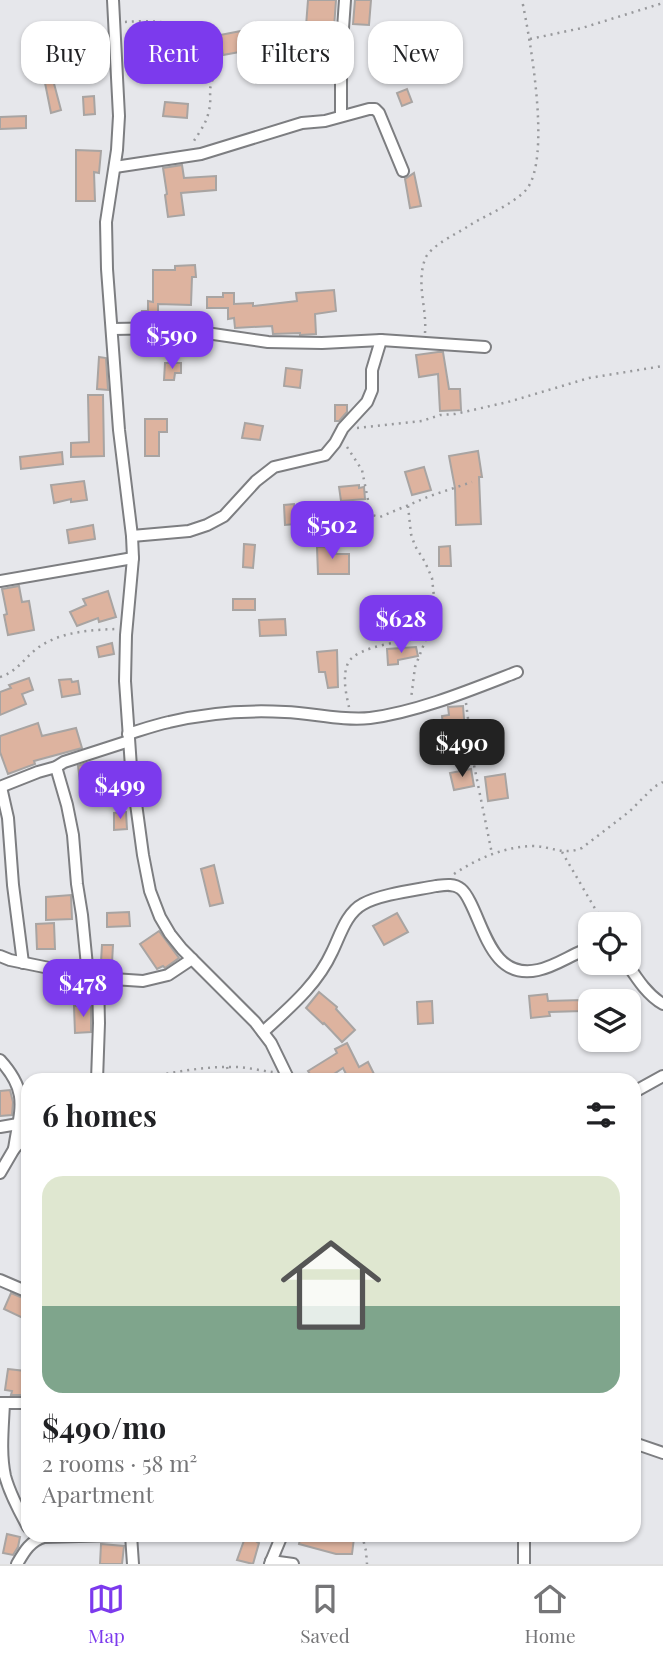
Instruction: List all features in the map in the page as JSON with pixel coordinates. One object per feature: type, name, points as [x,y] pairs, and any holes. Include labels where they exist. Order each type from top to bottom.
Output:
[{"type":"street","points":[[113,0],[119,116],[115,167],[106,222],[107,269],[119,430],[132,536],[125,681],[128,737],[143,855],[150,891],[160,917],[170,933],[263,1032],[286,1073]]},
{"type":"street","points":[[341,116],[345,0]]},
{"type":"street","points":[[115,167],[201,154],[302,123],[325,121],[375,109],[403,171]]},
{"type":"street","points":[[112,328],[172,328],[268,342],[381,340],[485,347]]},
{"type":"street","points":[[132,536],[189,531],[206,525],[225,516],[256,481],[274,467],[325,455],[367,402],[372,390],[372,370],[381,340]]},
{"type":"street","points":[[0,580],[133,558]]},
{"type":"street","points":[[23,962],[8,818],[0,787],[168,722],[209,715],[283,712],[369,718],[411,709],[517,672]]},
{"type":"street","points":[[56,767],[73,835],[76,884],[93,977],[99,1023],[97,1073]]},
{"type":"street","points":[[263,1032],[311,985],[331,956],[353,911],[377,899],[452,884],[461,888],[477,914],[489,944],[505,965],[521,970],[537,970],[578,953]]},
{"type":"street","points":[[0,956],[93,977],[143,981],[157,979],[175,971],[192,959]]},
{"type":"street","points":[[636,975],[661,1003],[663,1016]]},
{"type":"street","points":[[0,1060],[11,1072],[21,1094],[14,1149]]},
{"type":"street","points":[[641,1088],[663,1076]]},
{"type":"street","points":[[0,1127],[18,1124]]},
{"type":"street","points":[[0,1173],[21,1141]]},
{"type":"street","points":[[0,1280],[21,1290]]},
{"type":"street","points":[[21,1403],[2,1403],[5,1476],[21,1515]]},
{"type":"street","points":[[641,1445],[663,1452]]},
{"type":"street","points":[[17,1564],[30,1542]]},
{"type":"street","points":[[131,1542],[133,1564]]},
{"type":"street","points":[[279,1542],[270,1562],[293,1564]]},
{"type":"street","points":[[524,1542],[524,1564]]},
{"type":"path","points":[[424,343],[426,322],[420,281],[428,254],[477,220],[510,202],[525,191],[532,180],[538,147],[536,91],[522,0]]},
{"type":"path","points":[[530,39],[582,28],[663,3]]},
{"type":"path","points":[[114,23],[169,23],[190,29],[199,35],[212,53],[215,68],[209,112],[182,158]]},
{"type":"path","points":[[472,482],[380,517],[372,515],[367,511],[368,500],[362,470],[342,432],[422,421],[508,402],[589,379],[663,366]]},
{"type":"path","points":[[408,506],[411,534],[432,578],[435,606],[433,621],[415,667],[411,709]]},
{"type":"path","points":[[0,677],[13,671],[37,648],[52,639],[93,630],[127,629]]},
{"type":"path","points":[[351,718],[346,694],[346,666],[349,660],[355,654],[391,642],[427,638]]},
{"type":"path","points":[[465,692],[474,765],[492,854]]},
{"type":"path","points":[[438,886],[478,859],[499,851],[534,846],[573,852],[589,844],[663,782]]},
{"type":"path","points":[[562,852],[597,912]]},
{"type":"path","points":[[227,1067],[229,1073]]},
{"type":"path","points":[[172,1073],[200,1068],[238,1067],[268,1073]]},
{"type":"path","points":[[364,1542],[367,1564]]},
{"type":"building","points":[[308,0],[336,0],[334,21],[306,21]]},
{"type":"building","points":[[355,0],[371,0],[368,25],[354,24]]},
{"type":"building","points":[[237,32],[237,52],[223,55],[223,34]]},
{"type":"building","points":[[45,84],[54,84],[61,110],[51,113]]},
{"type":"building","points":[[407,89],[412,102],[402,106],[397,93]]},
{"type":"building","points":[[94,96],[95,114],[84,115],[83,97]]},
{"type":"building","points":[[165,102],[188,104],[187,118],[163,116]]},
{"type":"building","points":[[26,116],[26,128],[0,129],[0,117]]},
{"type":"building","points":[[76,150],[101,151],[99,173],[94,172],[95,201],[76,201]]},
{"type":"building","points":[[182,165],[184,178],[216,176],[216,190],[181,193],[184,215],[168,217],[163,168]]},
{"type":"building","points":[[414,173],[421,206],[410,208],[405,179]]},
{"type":"building","points":[[195,265],[196,277],[192,277],[191,305],[158,304],[158,320],[142,321],[142,311],[148,311],[148,301],[153,302],[153,270],[175,270],[175,266]]},
{"type":"building","points":[[334,290],[336,311],[315,314],[316,334],[273,334],[272,326],[235,328],[234,318],[228,319],[228,308],[207,308],[207,297],[223,297],[223,293],[234,293],[234,304],[253,303],[253,306],[297,301],[296,293]]},
{"type":"building","points":[[443,352],[449,389],[460,389],[461,410],[440,411],[438,374],[419,377],[416,355]]},
{"type":"building","points":[[99,357],[106,358],[108,390],[97,389]]},
{"type":"building","points":[[165,363],[181,363],[181,373],[175,373],[174,380],[164,380]]},
{"type":"building","points":[[286,368],[302,370],[300,388],[284,386]]},
{"type":"building","points":[[88,395],[103,395],[104,456],[71,457],[71,443],[89,442]]},
{"type":"building","points":[[335,405],[347,405],[347,412],[339,421],[335,421]]},
{"type":"building","points":[[145,419],[167,419],[167,432],[159,432],[159,456],[145,456]]},
{"type":"building","points":[[245,423],[263,426],[260,440],[242,438]]},
{"type":"building","points":[[478,451],[482,477],[479,477],[481,524],[456,525],[455,488],[449,456]]},
{"type":"building","points":[[62,452],[63,464],[21,469],[20,457]]},
{"type":"building","points":[[424,467],[431,490],[412,495],[405,472]]},
{"type":"building","points":[[84,481],[87,500],[71,502],[71,499],[54,503],[51,485]]},
{"type":"building","points":[[359,485],[359,488],[364,487],[365,499],[341,501],[339,487]]},
{"type":"building","points":[[294,504],[295,524],[285,525],[284,505]]},
{"type":"building","points":[[93,525],[95,539],[69,543],[67,530]]},
{"type":"building","points":[[244,544],[255,545],[253,568],[243,567]]},
{"type":"building","points":[[337,546],[336,554],[349,554],[349,574],[318,574],[317,547]]},
{"type":"building","points":[[450,546],[451,566],[439,566],[439,547]]},
{"type":"building","points":[[19,586],[22,602],[29,601],[34,630],[8,635],[2,589]]},
{"type":"building","points":[[108,591],[116,617],[99,622],[98,618],[77,626],[70,612],[86,605],[83,599]]},
{"type":"building","points":[[233,599],[255,599],[255,610],[233,610]]},
{"type":"building","points":[[285,619],[286,635],[260,636],[259,620]]},
{"type":"building","points":[[112,643],[114,654],[99,657],[97,647]]},
{"type":"building","points":[[416,647],[418,656],[388,665],[387,649]]},
{"type":"building","points":[[337,650],[338,687],[328,688],[325,672],[319,672],[317,652]]},
{"type":"building","points":[[29,678],[33,690],[22,694],[26,704],[0,715],[0,692],[11,688],[9,685]]},
{"type":"building","points":[[71,679],[72,682],[78,681],[80,694],[62,697],[59,680]]},
{"type":"building","points":[[463,706],[466,744],[445,746],[442,716],[449,715],[448,707]]},
{"type":"building","points":[[38,723],[42,736],[76,728],[82,748],[34,761],[35,764],[8,774],[0,752],[0,736]]},
{"type":"building","points":[[86,763],[87,768],[99,766],[101,786],[81,789],[78,766]]},
{"type":"building","points":[[471,769],[474,786],[454,790],[450,773]]},
{"type":"building","points":[[505,774],[508,798],[488,801],[485,777]]},
{"type":"building","points":[[124,777],[127,793],[106,800],[100,787]]},
{"type":"building","points":[[126,812],[127,829],[114,830],[114,813]]},
{"type":"building","points":[[214,865],[223,903],[210,906],[201,869]]},
{"type":"building","points":[[71,895],[72,919],[46,920],[46,897]]},
{"type":"building","points":[[129,912],[130,926],[107,927],[107,913]]},
{"type":"building","points":[[397,913],[408,932],[384,945],[373,926]]},
{"type":"building","points":[[54,923],[55,949],[37,949],[36,924]]},
{"type":"building","points":[[159,931],[179,958],[165,968],[163,966],[157,969],[140,944]]},
{"type":"building","points":[[102,945],[113,945],[112,963],[101,962]]},
{"type":"building","points":[[319,992],[337,1007],[355,1030],[342,1042],[306,1008]]},
{"type":"building","points":[[547,994],[548,1001],[578,1000],[578,1011],[549,1012],[550,1016],[531,1018],[529,996]]},
{"type":"building","points":[[432,1001],[433,1023],[418,1024],[417,1002]]},
{"type":"building","points":[[74,1006],[91,1006],[91,1032],[75,1033]]},
{"type":"building","points":[[347,1043],[359,1067],[368,1062],[374,1073],[346,1073],[343,1068],[336,1073],[309,1073],[308,1071],[337,1053],[335,1049]]},
{"type":"building","points":[[10,1090],[12,1115],[0,1116],[0,1091]]},
{"type":"building","points":[[11,1293],[21,1297],[21,1317],[4,1309]]},
{"type":"building","points":[[8,1369],[21,1371],[21,1395],[11,1395],[12,1391],[5,1390]]},
{"type":"building","points":[[7,1534],[20,1537],[13,1555],[3,1553]]},
{"type":"building","points":[[243,1542],[259,1543],[253,1564],[237,1560]]},
{"type":"building","points":[[354,1542],[352,1554],[336,1554],[299,1544]]},
{"type":"building","points":[[101,1544],[124,1546],[122,1564],[100,1564]]}]
